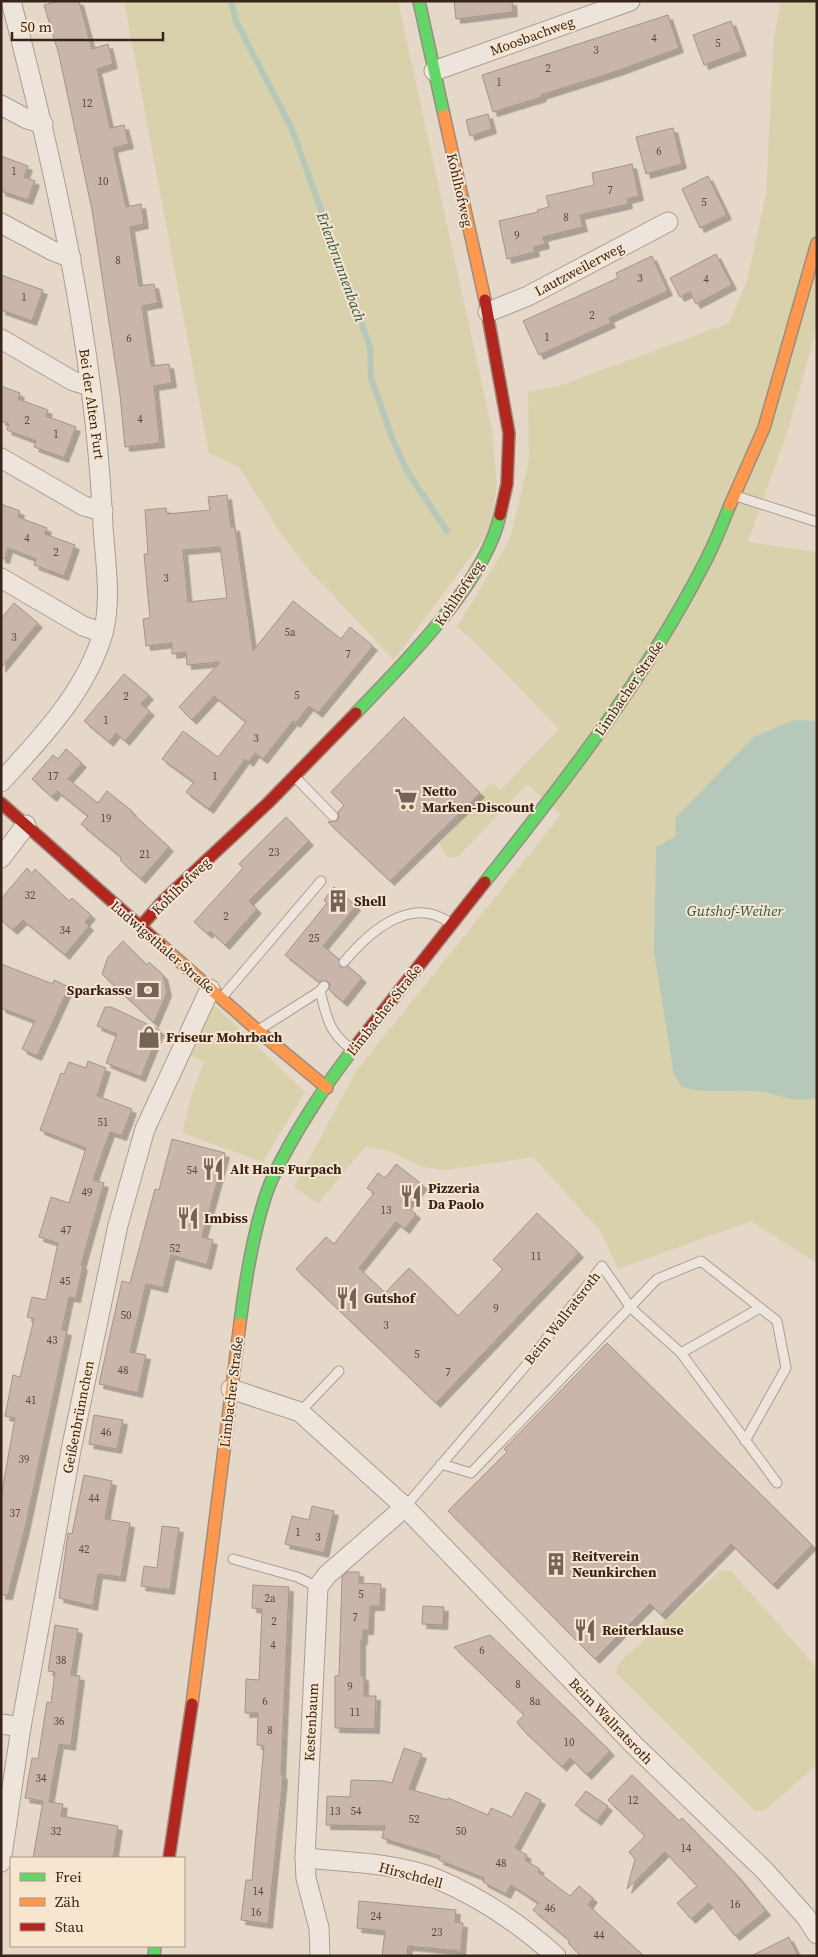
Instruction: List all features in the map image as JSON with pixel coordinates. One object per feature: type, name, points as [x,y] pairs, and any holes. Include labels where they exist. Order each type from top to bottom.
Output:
[{"type":"main road","name":"Kohlhofweg","points":[[140,927],[165,899],[268,803],[382,687],[434,630],[474,574],[497,530],[507,484],[509,433],[488,312],[419,1]]},
{"type":"main road","name":"Limbacher Straße","points":[[169,1857],[189,1724],[241,1313],[266,1196],[274,1174],[293,1140],[352,1050],[528,828],[616,710],[674,619],[705,563],[736,496],[764,428],[817,244]]},
{"type":"main road","name":"Ludwigsthaler Straße","points":[[1,803],[257,1030],[327,1088]]},
{"type":"street","name":"Bei der Alten Furt","points":[[1,782],[66,706],[86,674],[103,633],[107,607],[102,475],[71,258],[43,124],[11,1]]},
{"type":"street","name":"Moosbachweg","points":[[434,71],[630,1]]},
{"type":"street","points":[[1,105],[28,119],[43,124]]},
{"type":"street","name":"Lautzweilerweg","points":[[488,312],[528,296],[668,222]]},
{"type":"street","points":[[1,223],[53,251],[71,258]]},
{"type":"street","points":[[1,339],[73,381],[90,386]]},
{"type":"street","points":[[1,458],[84,506],[103,512]]},
{"type":"street","points":[[1,578],[83,626],[103,633]]},
{"type":"street","points":[[1,858],[26,825]]},
{"type":"street","name":"Geißenbrünnchen","points":[[1,1862],[21,1727],[71,1450],[118,1225],[145,1129],[216,994]]},
{"type":"street","name":"Beim Wallratsroth","points":[[231,1389],[300,1412],[405,1507],[634,1746],[764,1870],[806,1917],[817,1934]]},
{"type":"street","points":[[318,1587],[327,1575],[405,1507]]},
{"type":"street","name":"Kestenbaum","points":[[318,1587],[305,1858],[306,1878],[319,1928],[320,1956]]},
{"type":"street","points":[[1,1724],[21,1727]]},
{"type":"street","name":"Hirschdell","points":[[305,1858],[358,1862],[436,1879],[475,1898],[506,1917],[535,1937],[556,1956]]},
{"type":"lane","points":[[736,496],[817,522]]},
{"type":"lane","points":[[294,776],[334,816]]},
{"type":"lane","points":[[216,994],[321,881]]},
{"type":"lane","points":[[344,962],[362,940],[382,924],[409,914],[434,914],[452,924]]},
{"type":"lane","points":[[257,1030],[322,988],[332,1031],[335,1037],[352,1050]]},
{"type":"lane","points":[[441,1464],[471,1473],[657,1279],[701,1261],[777,1321],[786,1368],[746,1441]]},
{"type":"lane","name":"Beim Wallratsroth","points":[[405,1507],[528,1363],[602,1266],[631,1308]]},
{"type":"lane","points":[[631,1308],[681,1353],[777,1483]]},
{"type":"lane","points":[[681,1353],[760,1308]]},
{"type":"lane","points":[[300,1412],[339,1371]]},
{"type":"lane","points":[[233,1559],[297,1577],[318,1587]]},
{"type":"shaded area","points":[[124,1],[398,1],[492,430],[497,487],[489,532],[394,660],[308,569],[279,531],[239,467],[209,453]]},
{"type":"shaded area","points":[[781,1],[817,1],[817,327],[789,427],[748,542],[817,552],[817,1271],[816,1263],[751,1221],[618,1269],[601,1232],[533,1157],[446,1170],[423,1167],[388,1151],[366,1146],[318,1204],[294,1187],[357,1070],[561,815],[527,784],[459,856],[447,858],[440,844],[491,782],[500,790],[559,729],[478,645],[457,627],[510,539],[529,460],[528,392],[559,386],[729,323],[747,281],[766,194],[774,37]]},
{"type":"shaded area","points":[[211,1002],[305,1092],[263,1162],[182,1133],[192,1094],[204,1062],[187,1055]]},
{"type":"shaded area","points":[[720,1571],[731,1571],[817,1668],[817,1765],[764,1811],[754,1810],[616,1673],[618,1664]]},
{"type":"water","name":"Gutshof-Weiher","points":[[794,720],[817,721],[817,1097],[797,1100],[763,1092],[702,1091],[682,1087],[674,1075],[654,952],[656,847],[675,837],[676,817],[754,737]]},
{"type":"building","points":[[59,1],[79,1],[92,49],[108,44],[113,64],[97,69],[110,128],[124,125],[129,144],[113,148],[126,207],[141,204],[144,224],[130,227],[139,286],[154,284],[158,303],[142,306],[151,366],[169,364],[172,383],[154,386],[160,443],[125,447],[120,395],[92,210],[59,55],[44,5]]},
{"type":"building","points":[[454,1],[512,1],[513,12],[456,19]]},
{"type":"building","points":[[668,15],[679,48],[617,71],[541,95],[542,97],[493,112],[482,75]]},
{"type":"building","points":[[731,21],[742,51],[704,65],[693,35]]},
{"type":"building","points":[[488,114],[492,129],[470,136],[466,120]]},
{"type":"building","points":[[673,128],[682,164],[646,174],[636,137]]},
{"type":"building","points":[[1,156],[28,166],[24,177],[35,181],[28,200],[1,191]]},
{"type":"building","points":[[632,164],[639,196],[627,199],[628,204],[580,215],[583,227],[543,237],[545,244],[534,247],[535,252],[507,259],[499,221],[538,212],[537,210],[549,207],[546,196],[594,185],[592,173]]},
{"type":"building","points":[[708,176],[727,215],[700,228],[682,189]]},
{"type":"building","points":[[716,254],[732,285],[696,304],[690,292],[680,297],[670,278]]},
{"type":"building","points":[[652,256],[668,291],[609,318],[611,323],[539,355],[523,321],[618,278],[616,273]]},
{"type":"building","points":[[1,275],[43,290],[32,321],[1,310]]},
{"type":"building","points":[[1,386],[20,393],[18,399],[48,410],[46,416],[76,427],[64,458],[34,447],[36,441],[7,430],[9,424],[1,421]]},
{"type":"building","points":[[227,495],[231,527],[235,527],[253,651],[293,601],[341,639],[350,627],[373,646],[318,713],[309,706],[296,723],[293,721],[263,759],[255,753],[249,762],[245,759],[209,809],[186,792],[194,782],[162,759],[183,731],[218,757],[246,722],[214,696],[192,720],[179,707],[220,662],[187,665],[186,652],[172,654],[172,643],[146,646],[143,619],[150,618],[144,554],[148,554],[145,510],[166,508],[167,514],[210,510],[208,497]],"holes":[[[220,547],[227,598],[188,602],[183,550]]]},
{"type":"building","points":[[1,504],[20,511],[18,517],[47,528],[45,534],[75,545],[64,576],[34,565],[36,559],[8,548],[5,559],[1,558]]},
{"type":"building","points":[[14,603],[38,623],[1,668],[1,619]]},
{"type":"building","points":[[124,674],[149,695],[141,704],[150,711],[125,741],[116,733],[109,742],[84,721]]},
{"type":"building","name":"Netto Marken-Discount","points":[[404,717],[480,793],[390,881],[328,822],[337,821],[339,817],[338,812],[344,805],[331,792]]},
{"type":"building","points":[[66,749],[82,763],[68,779],[98,803],[107,791],[132,811],[169,847],[141,879],[120,860],[122,858],[81,824],[88,816],[57,791],[52,797],[32,779],[53,755],[58,759]]},
{"type":"building","points":[[286,817],[309,841],[249,901],[257,909],[225,945],[210,931],[208,934],[194,922],[243,868],[239,864]]},
{"type":"building","points":[[27,868],[32,873],[35,869],[69,901],[72,898],[91,915],[85,922],[89,926],[65,955],[23,920],[13,930],[1,920],[1,899]]},
{"type":"building","points":[[334,887],[356,906],[323,946],[339,959],[340,967],[348,966],[362,978],[343,1002],[329,990],[330,984],[327,981],[319,982],[285,955],[327,903],[324,900]]},
{"type":"building","points":[[123,941],[147,965],[149,962],[163,975],[167,992],[154,1023],[102,974],[108,957]]},
{"type":"building","points":[[1,964],[53,984],[54,980],[69,987],[37,1056],[22,1049],[35,1021],[1,1008]]},
{"type":"building","points":[[105,1007],[111,1007],[160,1030],[141,1077],[106,1063],[117,1034],[97,1026]]},
{"type":"building","points":[[88,1061],[106,1068],[97,1096],[132,1109],[122,1136],[110,1132],[93,1180],[104,1183],[81,1265],[83,1265],[76,1298],[69,1297],[62,1330],[67,1331],[25,1528],[8,1595],[1,1595],[1,1497],[15,1418],[5,1416],[13,1375],[20,1377],[34,1319],[27,1317],[32,1297],[46,1300],[58,1243],[39,1237],[51,1197],[69,1203],[86,1148],[40,1130],[61,1073],[64,1074],[69,1062],[86,1068]]},
{"type":"building","points":[[172,1139],[225,1153],[202,1237],[213,1240],[207,1265],[171,1255],[163,1288],[146,1284],[130,1352],[146,1355],[138,1393],[99,1384],[122,1281],[130,1283],[155,1189],[159,1190]]},
{"type":"building","points":[[396,1164],[423,1185],[406,1206],[416,1214],[405,1229],[396,1222],[359,1268],[385,1293],[409,1268],[458,1316],[503,1269],[493,1260],[537,1213],[579,1253],[436,1403],[296,1269],[326,1237],[334,1244],[374,1193],[367,1188],[378,1173],[385,1178]]},
{"type":"building","points":[[607,1343],[812,1545],[773,1585],[731,1544],[661,1615],[650,1604],[595,1659],[448,1511],[507,1452],[504,1449]]},
{"type":"building","points":[[94,1415],[123,1420],[117,1449],[89,1444]]},
{"type":"building","points":[[84,1475],[112,1481],[105,1519],[130,1523],[121,1577],[98,1574],[93,1606],[59,1598],[68,1533],[72,1534]]},
{"type":"building","points":[[312,1506],[334,1511],[324,1553],[285,1544],[292,1516],[309,1520]]},
{"type":"building","points":[[162,1526],[179,1528],[170,1590],[141,1586],[144,1566],[157,1568]]},
{"type":"building","points":[[347,1572],[359,1572],[359,1583],[381,1584],[380,1606],[370,1606],[369,1630],[363,1630],[363,1640],[361,1640],[361,1676],[364,1676],[364,1696],[376,1696],[375,1729],[335,1728],[335,1676],[339,1676],[342,1577]]},
{"type":"building","points":[[253,1585],[289,1587],[281,1775],[283,1775],[268,1924],[241,1920],[246,1880],[252,1880],[264,1746],[257,1745],[258,1713],[245,1713],[246,1679],[259,1680],[262,1609],[252,1608]]},
{"type":"building","points":[[423,1606],[444,1607],[443,1625],[422,1624]]},
{"type":"building","points":[[55,1625],[78,1629],[71,1675],[80,1676],[71,1746],[59,1744],[49,1802],[63,1804],[61,1816],[118,1826],[113,1857],[33,1857],[43,1801],[25,1798],[32,1758],[38,1759],[47,1702],[51,1703],[55,1672],[48,1671]]},
{"type":"building","points":[[490,1635],[610,1751],[587,1775],[570,1758],[562,1767],[522,1729],[517,1722],[524,1715],[454,1647]]},
{"type":"building","points":[[404,1748],[422,1754],[409,1789],[447,1800],[448,1798],[488,1815],[491,1808],[512,1817],[526,1792],[541,1800],[515,1848],[527,1855],[525,1860],[540,1869],[538,1872],[570,1896],[579,1886],[593,1898],[588,1905],[644,1956],[581,1956],[568,1943],[570,1941],[533,1910],[539,1903],[511,1885],[506,1894],[483,1882],[484,1878],[439,1860],[440,1856],[382,1838],[385,1826],[326,1825],[327,1796],[350,1797],[351,1780],[392,1783]]},
{"type":"building","points":[[632,1775],[679,1821],[682,1818],[735,1873],[766,1911],[735,1936],[709,1903],[691,1919],[677,1903],[697,1886],[665,1852],[627,1889],[635,1859],[629,1852],[645,1836],[608,1800]]},
{"type":"building","points":[[586,1791],[608,1806],[597,1821],[575,1805]]},
{"type":"building","points":[[359,1901],[456,1910],[455,1922],[463,1923],[461,1951],[408,1946],[407,1956],[382,1956],[385,1931],[357,1928]]},
{"type":"building","points":[[789,1937],[798,1956],[751,1956]]},
{"type":"waterway","name":"Erlenbrunnenbach","points":[[231,1],[236,21],[292,129],[370,347],[371,378],[392,438],[407,471],[447,531]]},
{"type":"traffic: fast","points":[[419,1],[444,115]]},
{"type":"traffic: fast","points":[[485,882],[545,806],[630,689],[681,607],[708,557],[730,505]]},
{"type":"traffic: fast","points":[[356,713],[419,646],[461,594],[492,541],[500,515]]},
{"type":"traffic: fast","points":[[240,1323],[256,1229],[273,1177],[310,1111],[354,1048]]},
{"type":"traffic: fast","points":[[154,1956],[155,1947]]},
{"type":"traffic: slow","points":[[444,115],[485,300]]},
{"type":"traffic: slow","points":[[730,505],[764,428],[817,243]]},
{"type":"traffic: slow","points":[[160,944],[257,1030],[327,1088]]},
{"type":"traffic: slow","points":[[192,1704],[240,1323]]},
{"type":"traffic: jam","points":[[485,300],[509,433],[507,484],[500,515]]},
{"type":"traffic: jam","points":[[140,927],[165,899],[268,803],[356,713]]},
{"type":"traffic: jam","points":[[1,803],[160,944]]},
{"type":"traffic: jam","points":[[354,1048],[485,882]]},
{"type":"traffic: jam","points":[[169,1857],[192,1704]]},
{"type":"place","name":"Netto Marken-Discount","points":[[406,799]]},
{"type":"place","name":"Shell","points":[[338,901]]},
{"type":"place","name":"Sparkasse","points":[[148,990]]},
{"type":"place","name":"Friseur Mohrbach","points":[[149,1037]]},
{"type":"place","name":"Alt Haus Furpach","points":[[213,1169]]},
{"type":"place","name":"Pizzeria Da Paolo","points":[[411,1196]]},
{"type":"place","name":"Imbiss","points":[[188,1218]]},
{"type":"place","name":"Gutshof","points":[[347,1298]]},
{"type":"place","name":"Reitverein Neunkirchen","points":[[556,1564]]},
{"type":"place","name":"Reiterklause","points":[[585,1630]]}]
